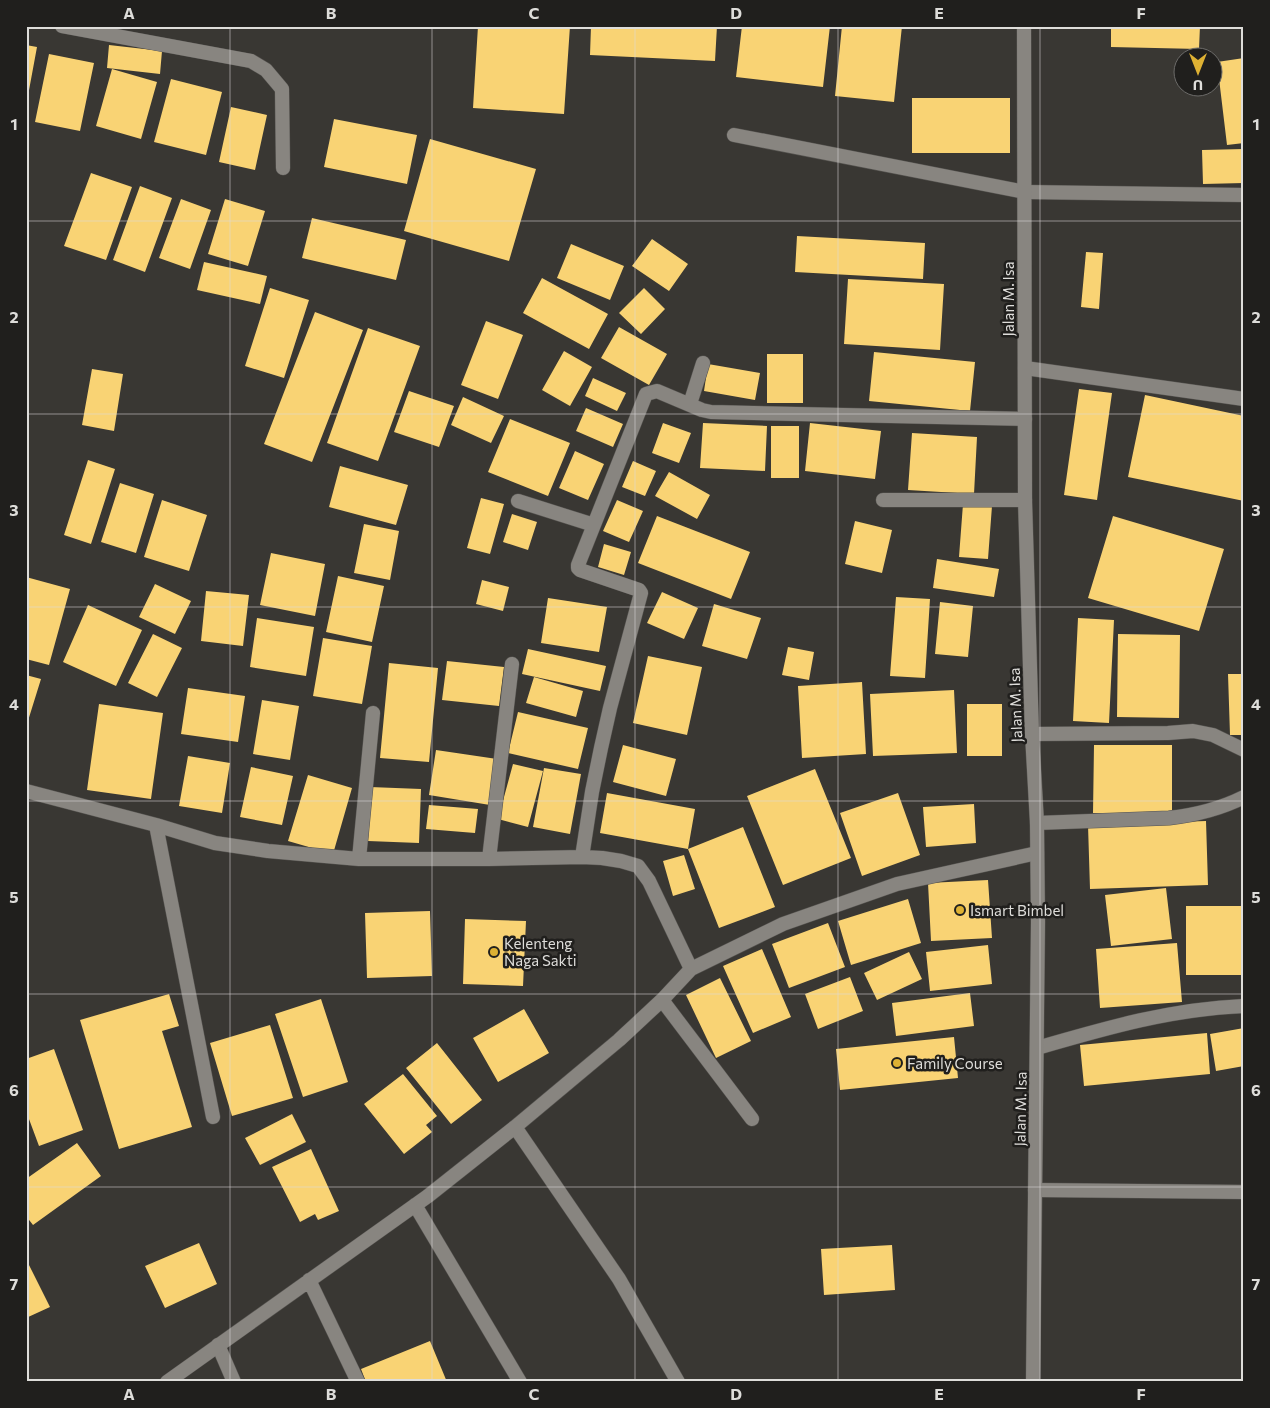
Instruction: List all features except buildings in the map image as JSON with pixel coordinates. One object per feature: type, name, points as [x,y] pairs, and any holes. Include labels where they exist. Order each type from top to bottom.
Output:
[{"type":"street","points":[[62,26],[251,61],[266,70],[282,89],[283,168]]},
{"type":"street","name":"Jalan M. Isa","points":[[1024,26],[1025,500],[1032,734],[1037,823],[1038,932],[1033,1382]]},
{"type":"street","points":[[734,135],[1025,192],[1244,195]]},
{"type":"street","points":[[690,404],[703,363]]},
{"type":"street","points":[[1025,368],[1244,399]]},
{"type":"street","points":[[582,857],[592,792],[610,708],[640,597],[639,590],[578,568],[646,394],[657,391],[711,412],[1025,419]]},
{"type":"street","points":[[882,500],[1025,500]]},
{"type":"street","points":[[518,501],[594,525]]},
{"type":"street","points":[[489,859],[512,664]]},
{"type":"street","points":[[359,859],[373,713]]},
{"type":"street","points":[[1032,734],[1168,733],[1193,731],[1213,735],[1244,750]]},
{"type":"street","points":[[26,791],[156,825],[215,843],[268,851],[359,859],[582,857],[621,861],[638,866],[649,881],[691,969]]},
{"type":"street","points":[[1037,823],[1188,816],[1228,805],[1244,797]]},
{"type":"street","points":[[156,825],[213,1117]]},
{"type":"street","points":[[167,1382],[414,1205],[516,1127],[619,1040],[662,1000],[691,969],[783,924],[897,884],[1037,853]]},
{"type":"street","points":[[662,1000],[752,1120]]},
{"type":"street","points":[[1037,1048],[1114,1026],[1164,1015],[1244,1006]]},
{"type":"street","points":[[516,1127],[619,1279],[678,1382]]},
{"type":"street","points":[[1035,1190],[1244,1192]]},
{"type":"street","points":[[414,1205],[520,1382]]},
{"type":"street","points":[[309,1280],[358,1382]]},
{"type":"street","points":[[218,1345],[234,1382]]},
{"type":"place","name":"Ismart Bimbel","points":[[960,910]]},
{"type":"place","name":"Kelenteng Naga Sakti","points":[[494,952]]},
{"type":"place","name":"Family Course","points":[[897,1063]]}]
